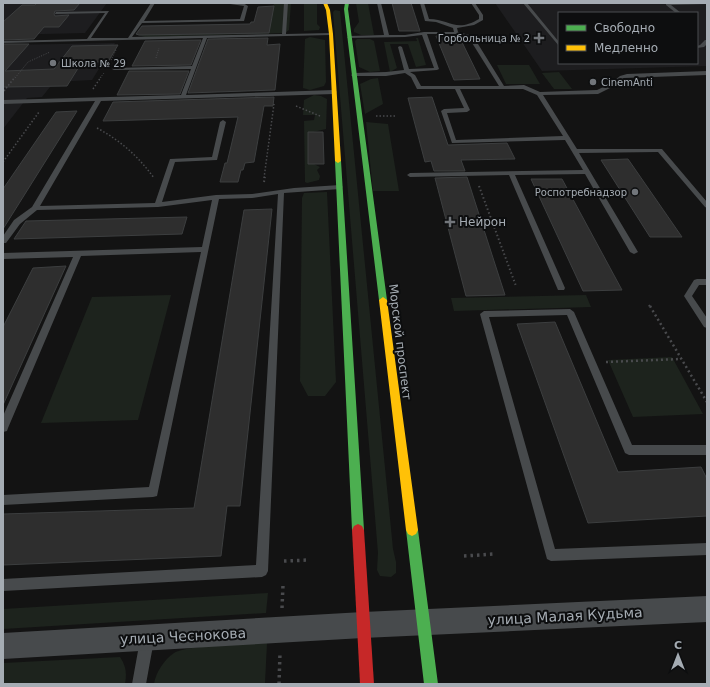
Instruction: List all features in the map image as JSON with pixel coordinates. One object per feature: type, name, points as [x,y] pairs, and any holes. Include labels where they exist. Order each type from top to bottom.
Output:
[{"type":"main road","points":[[346,6],[332,8],[326,6],[331,34],[367,684]]},
{"type":"main road","name":"Морской проспект","points":[[346,6],[431,684]]},
{"type":"street","name":"улица Малая Кудьма","points":[[363,625],[707,609]]},
{"type":"street","name":"улица Чеснокова","points":[[3,646],[363,625]]},
{"type":"lane","points":[[129,39],[154,3]]},
{"type":"lane","points":[[141,22],[242,20],[246,6],[242,4],[224,3]]},
{"type":"lane","points":[[284,36],[286,3]]},
{"type":"lane","points":[[379,3],[387,36]]},
{"type":"lane","points":[[422,3],[427,20],[439,20],[446,25],[454,26],[474,24],[481,20],[481,15],[473,3]]},
{"type":"lane","points":[[525,3],[558,44]]},
{"type":"lane","points":[[666,4],[707,3]]},
{"type":"lane","points":[[666,4],[678,12]]},
{"type":"lane","points":[[56,13],[108,12],[88,40]]},
{"type":"lane","points":[[454,26],[456,33]]},
{"type":"lane","points":[[354,74],[407,72],[437,68],[424,33]]},
{"type":"lane","points":[[349,37],[405,36],[424,33],[456,33],[472,37],[502,87]]},
{"type":"lane","points":[[3,42],[331,34]]},
{"type":"lane","points":[[182,97],[205,38]]},
{"type":"lane","points":[[702,46],[707,41]]},
{"type":"lane","points":[[400,47],[407,72],[413,76],[419,88],[524,87],[539,94],[598,92],[626,76],[707,73]]},
{"type":"lane","points":[[114,69],[194,67]]},
{"type":"lane","points":[[457,88],[467,110],[444,111],[454,142],[567,138]]},
{"type":"lane","points":[[3,102],[334,92]]},
{"type":"lane","points":[[539,94],[588,172],[634,252]]},
{"type":"lane","points":[[3,241],[16,222],[35,208],[99,99]]},
{"type":"lane","points":[[158,206],[172,160],[215,159],[224,122]]},
{"type":"lane","points":[[575,151],[660,150],[707,206]]},
{"type":"lane","points":[[410,175],[588,172]]},
{"type":"lane","points":[[511,173],[561,288]]},
{"type":"lane","points":[[35,208],[158,206],[216,198],[340,187]]},
{"type":"lane","points":[[3,585],[262,571],[282,192]]},
{"type":"lane","points":[[3,500],[153,492],[216,198]]},
{"type":"lane","points":[[3,256],[205,249]]},
{"type":"lane","points":[[3,428],[78,254]]},
{"type":"lane","points":[[707,282],[697,282],[688,296],[707,325]]},
{"type":"lane","points":[[707,450],[629,450],[570,312],[484,314],[551,555],[707,549]]},
{"type":"lane","points":[[139,684],[147,638]]},
{"type":"path","points":[[162,39],[153,66],[166,68]]},
{"type":"path","points":[[3,92],[28,62],[73,40]]},
{"type":"path","points":[[262,195],[275,94]]},
{"type":"path","points":[[3,162],[48,101]]},
{"type":"path","points":[[296,106],[323,117]]},
{"type":"path","points":[[369,116],[395,116]]},
{"type":"path","points":[[86,122],[118,139],[140,157],[162,190]]},
{"type":"path","points":[[479,186],[516,286]]},
{"type":"path","points":[[649,305],[707,402]]},
{"type":"path","points":[[592,362],[681,359]]},
{"type":"path","points":[[464,556],[494,554]]},
{"type":"path","points":[[284,561],[309,560]]},
{"type":"shaded area","points":[[3,3],[107,3],[85,33],[3,35]]},
{"type":"shaded area","points":[[274,3],[291,3],[289,30],[285,33],[145,37],[138,35],[262,30],[271,21]]},
{"type":"shaded area","points":[[304,3],[317,3],[317,24],[320,27],[319,30],[304,31]]},
{"type":"shaded area","points":[[356,3],[368,3],[374,35],[361,35],[354,32],[354,29],[359,22]]},
{"type":"shaded area","name":"Горбольница № 2","points":[[495,3],[707,3],[707,66],[542,71]]},
{"type":"shaded area","points":[[335,10],[340,11],[393,549],[396,562],[396,573],[391,577],[380,576],[377,570],[378,553],[333,12]]},
{"type":"shaded area","points":[[310,37],[325,40],[326,82],[324,86],[310,90],[303,88],[305,39]]},
{"type":"shaded area","points":[[416,38],[418,38],[426,65],[416,67],[408,44],[390,44],[397,68],[390,72],[384,42],[417,41]]},
{"type":"shaded area","points":[[357,39],[370,39],[374,41],[380,71],[370,72],[359,67],[355,41]]},
{"type":"shaded area","name":"Школа № 29","points":[[115,43],[92,80],[54,82],[42,97],[27,98],[3,129],[3,45]]},
{"type":"shaded area","points":[[497,65],[529,65],[540,84],[506,84]]},
{"type":"shaded area","points":[[559,72],[572,89],[554,89],[542,73]]},
{"type":"shaded area","points":[[378,78],[383,104],[365,114],[360,84],[371,79]]},
{"type":"shaded area","points":[[314,95],[327,99],[326,129],[309,133],[314,164],[320,167],[317,170],[320,176],[319,180],[307,183],[305,182],[304,121],[314,120],[315,115],[303,115],[304,100]]},
{"type":"shaded area","points":[[366,122],[388,124],[399,191],[373,191]]},
{"type":"shaded area","points":[[327,192],[336,382],[325,396],[308,396],[300,381],[302,198],[304,193]]},
{"type":"shaded area","points":[[171,295],[138,420],[41,423],[92,297]]},
{"type":"shaded area","points":[[586,295],[591,307],[454,311],[451,298]]},
{"type":"shaded area","points":[[672,357],[703,414],[633,417],[608,360]]},
{"type":"shaded area","points":[[268,593],[266,613],[3,629],[3,609]]},
{"type":"shaded area","points":[[267,643],[265,683],[154,684],[164,663],[170,656],[181,650]]},
{"type":"shaded area","points":[[120,657],[126,670],[125,684],[3,684],[3,663]]},
{"type":"building","points":[[37,3],[80,3],[74,10],[55,11],[55,16],[69,15],[59,27],[44,27],[34,39],[3,40],[3,22],[22,5],[35,5]]},
{"type":"building","points":[[392,3],[411,3],[420,31],[399,31]]},
{"type":"building","points":[[274,6],[269,33],[136,34],[142,26],[250,24],[251,22],[254,22],[258,7]]},
{"type":"building","points":[[436,36],[459,36],[480,79],[454,80]]},
{"type":"building","points":[[268,38],[267,45],[280,44],[275,90],[188,93],[208,39]]},
{"type":"building","points":[[201,40],[191,65],[132,66],[145,41]]},
{"type":"building","points":[[3,44],[29,44],[5,71],[54,69],[72,46],[118,45],[108,62],[82,62],[67,86],[3,87]]},
{"type":"building","points":[[129,71],[189,71],[180,94],[117,95]]},
{"type":"building","points":[[274,97],[273,106],[264,106],[254,162],[245,163],[243,170],[241,170],[238,182],[220,182],[225,163],[227,163],[238,117],[103,121],[113,102]]},
{"type":"building","points":[[432,97],[448,145],[507,143],[515,159],[461,160],[465,171],[434,171],[431,161],[425,162],[408,98]]},
{"type":"building","points":[[77,111],[3,229],[3,189],[56,112]]},
{"type":"building","points":[[308,132],[323,132],[324,164],[308,164]]},
{"type":"building","points":[[628,159],[682,237],[650,237],[601,160]]},
{"type":"building","points":[[467,177],[505,295],[466,296],[435,178]]},
{"type":"building","points":[[531,179],[562,179],[622,290],[583,291]]},
{"type":"building","points":[[272,209],[240,506],[227,506],[221,556],[3,565],[3,514],[194,508],[244,210]]},
{"type":"building","points":[[187,217],[182,234],[14,239],[26,221]]},
{"type":"building","points":[[66,266],[3,405],[3,327],[33,268]]},
{"type":"building","points":[[555,322],[618,472],[701,467],[707,479],[707,516],[588,523],[517,324]]},
{"type":"traffic: fast","points":[[347,3],[346,9],[383,300]]},
{"type":"traffic: fast","points":[[338,161],[358,530]]},
{"type":"traffic: fast","points":[[412,530],[431,684]]},
{"type":"traffic: slow","points":[[325,3],[328,10],[331,34],[338,161]]},
{"type":"traffic: slow","points":[[383,300],[412,530]]},
{"type":"traffic: jam","points":[[358,530],[367,684]]},
{"type":"place","name":"Горбольница № 2","points":[[539,38]]},
{"type":"place","name":"Школа № 29","points":[[53,63]]},
{"type":"place","name":"CinemAnti","points":[[593,82]]},
{"type":"place","name":"Роспотребнадзор","points":[[635,192]]},
{"type":"place","name":"Нейрон","points":[[450,222]]}]
